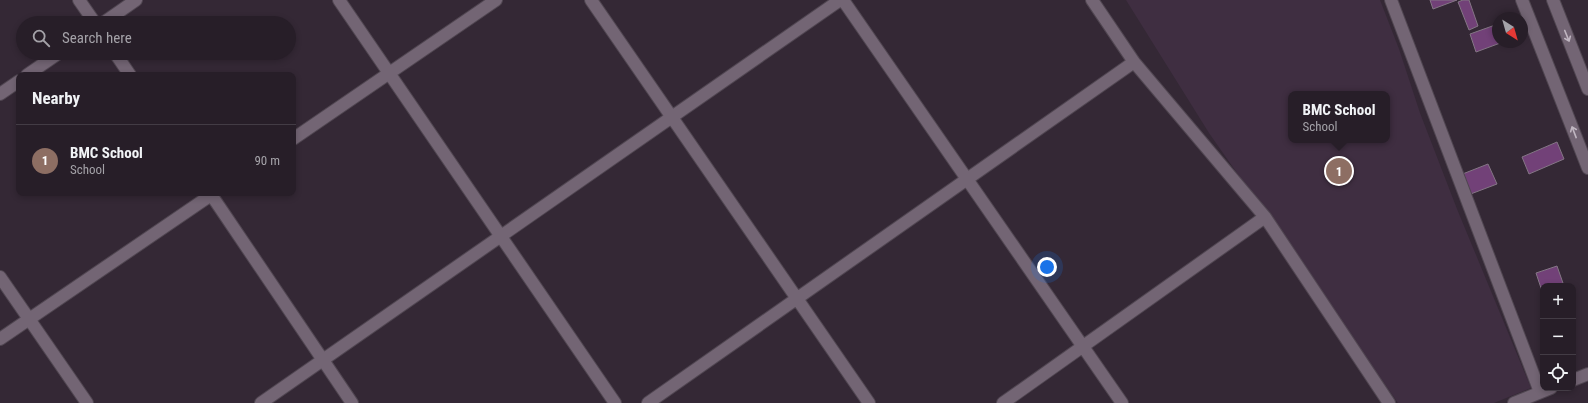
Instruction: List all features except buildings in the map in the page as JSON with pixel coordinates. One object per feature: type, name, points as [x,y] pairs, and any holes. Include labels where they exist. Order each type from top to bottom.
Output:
[{"type":"street","points":[[79,0],[90,16]]},
{"type":"street","points":[[113,16],[136,0]]},
{"type":"street","points":[[339,0],[615,403]]},
{"type":"street","points":[[296,137],[496,0]]},
{"type":"street","points":[[592,0],[869,403]]},
{"type":"street","points":[[261,403],[840,0]]},
{"type":"street","points":[[843,0],[1122,403]]},
{"type":"street","points":[[1092,0],[1134,62],[1265,217],[1384,401]]},
{"type":"street","points":[[1392,0],[1540,377]]},
{"type":"street","points":[[1522,0],[1588,168]]},
{"type":"street","points":[[1553,0],[1588,89]]},
{"type":"street","points":[[31,72],[49,60]]},
{"type":"street","points":[[120,60],[128,72]]},
{"type":"street","points":[[648,403],[1134,62]]},
{"type":"street","points":[[0,94],[16,83]]},
{"type":"street","points":[[0,339],[209,196]]},
{"type":"street","points":[[213,196],[352,403]]},
{"type":"street","points":[[1003,403],[1084,347],[1265,217]]},
{"type":"street","points":[[0,277],[88,403]]},
{"type":"street","points":[[1576,379],[1588,374]]},
{"type":"street","points":[[1514,403],[1543,391]]},
{"type":"shaded area","points":[[1126,0],[1380,0],[1399,49],[1420,113],[1457,209],[1531,388],[1494,403],[1398,403],[1209,133]]},
{"type":"place","name":"BMC School","points":[[1339,171]]}]
